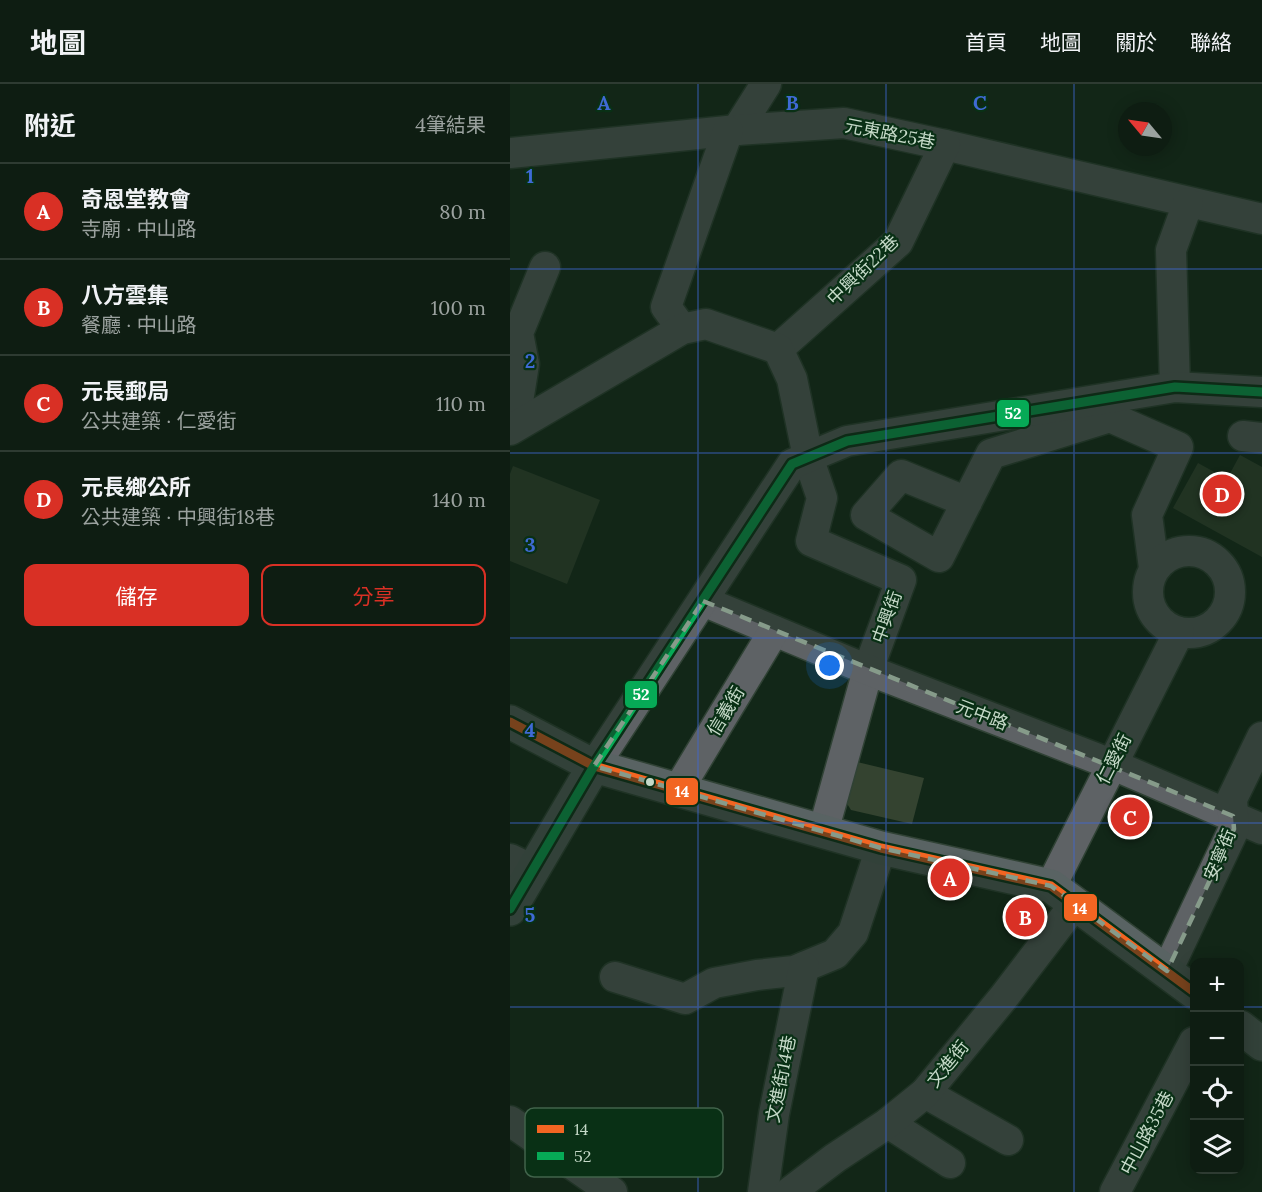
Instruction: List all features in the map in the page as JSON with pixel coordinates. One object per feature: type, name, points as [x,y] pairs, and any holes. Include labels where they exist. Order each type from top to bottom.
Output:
[{"type":"main road","points":[[510,722],[594,765],[823,832],[1063,895],[1190,989]]},
{"type":"main road","points":[[510,909],[522,864],[594,765]]},
{"type":"main road","points":[[1244,1031],[1262,1044]]},
{"type":"street","points":[[682,329],[666,308],[732,131],[766,84]]},
{"type":"street","name":"元東路25巷","points":[[510,153],[732,131],[844,123],[1262,219]]},
{"type":"street","name":"中興街22巷","points":[[778,349],[898,242],[945,145]]},
{"type":"street","points":[[1175,387],[1171,250],[1188,203]]},
{"type":"street","points":[[512,429],[524,364],[518,333],[545,267]]},
{"type":"street","points":[[512,429],[682,329],[706,324],[778,349]]},
{"type":"street","name":"中興街","points":[[778,349],[792,379],[808,457],[822,498],[811,541],[901,580],[868,670],[823,832]]},
{"type":"street","points":[[594,765],[792,464],[847,441],[1175,387],[1262,392]]},
{"type":"street","points":[[967,502],[991,454],[1110,417],[1178,447],[1147,514],[1154,568]]},
{"type":"street","points":[[1180,551],[1196,551],[1211,556],[1223,568],[1229,583],[1229,600],[1223,615],[1211,627],[1195,633],[1179,632],[1164,626],[1153,614],[1148,599],[1148,583],[1154,568],[1166,557],[1180,551]]},
{"type":"street","name":"元中路","points":[[703,601],[868,670],[1110,764],[1262,829]]},
{"type":"street","name":"信義街","points":[[678,790],[774,631]]},
{"type":"street","name":"仁愛街","points":[[1063,895],[1110,764],[1179,632]]},
{"type":"street","name":"安寧街","points":[[1167,970],[1234,829],[1232,800],[1262,737]]},
{"type":"street","points":[[615,977],[685,999],[714,983],[757,975],[794,972],[835,954],[853,933],[881,848]]},
{"type":"street","name":"文進街","points":[[790,1192],[835,1158],[888,1123],[925,1093],[1003,998],[1063,895]]},
{"type":"street","name":"文進街14巷","points":[[763,1192],[774,1114],[804,968]]},
{"type":"street","name":"中山路35巷","points":[[1115,1192],[1190,1050]]},
{"type":"street","points":[[925,1093],[1008,1140]]},
{"type":"street","points":[[510,1121],[525,1131]]},
{"type":"street","points":[[888,1123],[950,1163]]},
{"type":"street","points":[[590,1177],[612,1192]]},
{"type":"highlighted area","points":[[703,601],[1233,816],[1234,829],[1167,971],[1051,886],[881,848],[594,766]]},
{"type":"building","points":[[1240,455],[1262,467],[1262,557],[1173,508],[1198,463],[1227,479]]},
{"type":"building","points":[[513,466],[600,500],[567,584],[510,561],[510,474]]},
{"type":"building","points":[[853,761],[924,778],[912,824],[851,810],[841,794]]},
{"type":"transit line","name":"52","points":[[510,909],[594,766],[792,464],[847,441],[1175,387],[1262,392]]},
{"type":"transit line","name":"14","points":[[510,722],[594,766],[881,848],[1051,886],[1190,989]]},
{"type":"place","name":"元長鄉公所","points":[[1222,494]]},
{"type":"place","name":"元長郵局","points":[[1130,817]]},
{"type":"place","name":"奇恩堂教會","points":[[950,878]]},
{"type":"place","name":"八方雲集","points":[[1025,917]]}]
